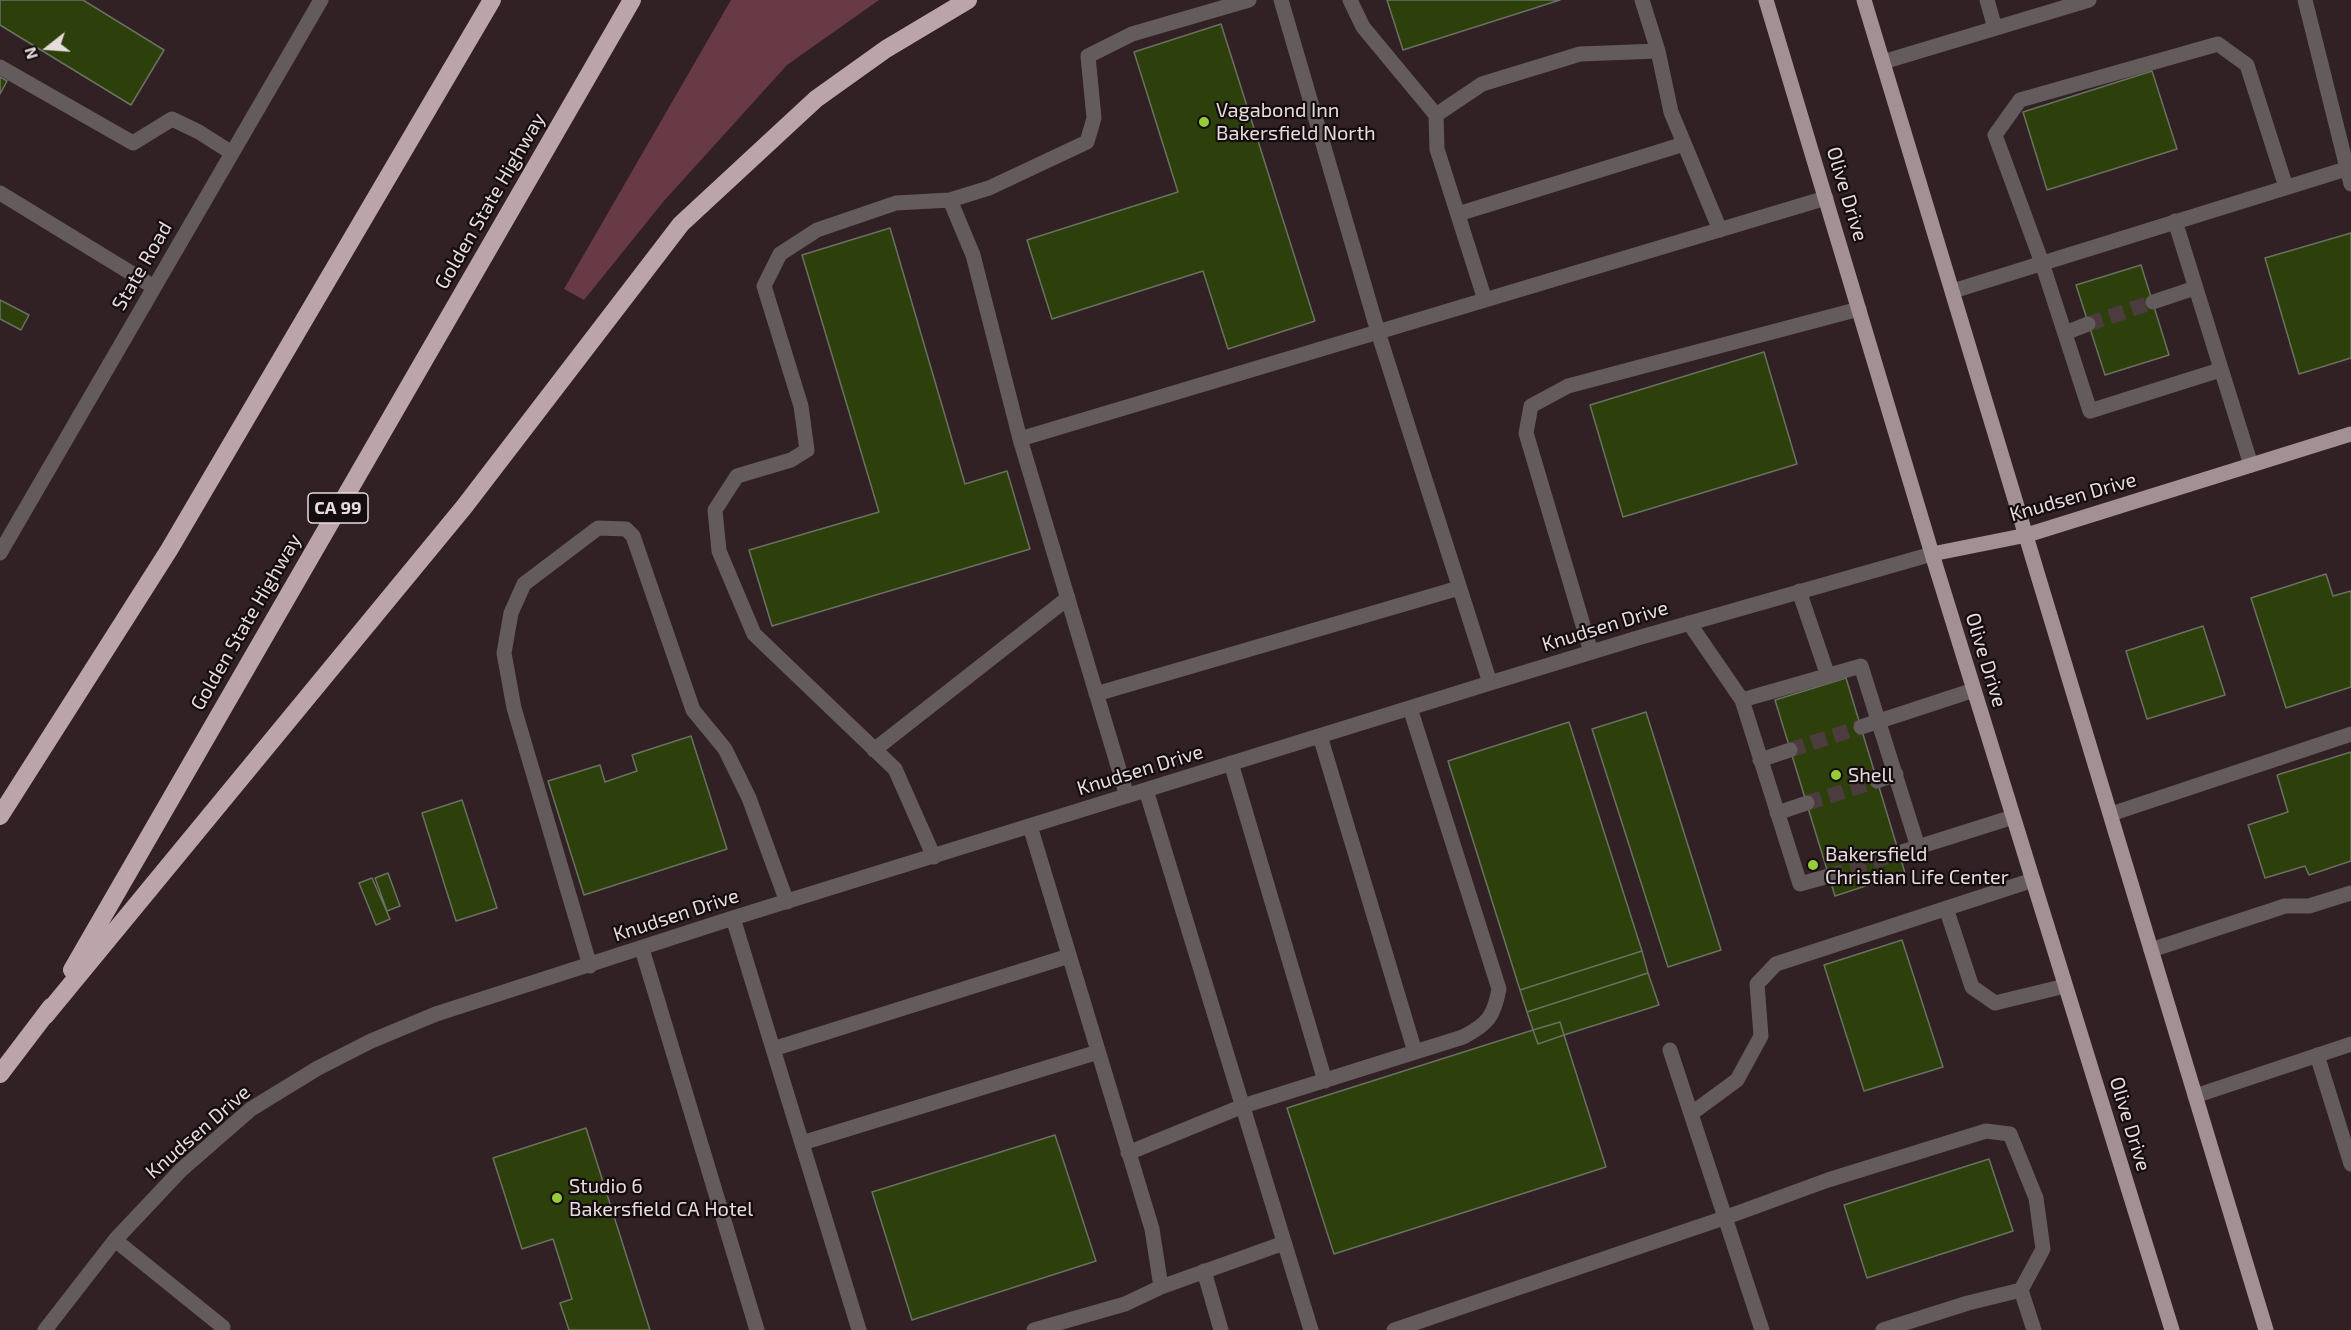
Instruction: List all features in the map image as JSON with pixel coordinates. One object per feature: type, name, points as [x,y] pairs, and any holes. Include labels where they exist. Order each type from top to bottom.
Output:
[{"type":"highway","points":[[359,224],[479,0]]},
{"type":"highway","points":[[0,816],[169,550],[492,0]]},
{"type":"highway","name":"Golden State Highway","points":[[0,1074],[45,1016],[632,0]]},
{"type":"highway","points":[[45,1016],[464,507],[681,224],[816,99],[886,49],[968,0]]},
{"type":"main road","name":"Olive Drive","points":[[1766,0],[1932,554],[2172,1330]]},
{"type":"main road","points":[[1864,0],[2266,1330]]},
{"type":"main road","name":"Knudsen Drive","points":[[1932,554],[2026,535],[2351,434]]},
{"type":"street","name":"State Road","points":[[2,545],[321,0]]},
{"type":"street","points":[[934,856],[895,769],[754,634],[719,551],[715,510],[737,476],[791,460],[807,450],[801,406],[764,286],[780,254],[817,230],[896,203],[950,200],[989,189],[1087,142],[1094,118],[1088,56],[1132,34],[1249,0]]},
{"type":"street","points":[[1281,0],[1378,332],[1490,683]]},
{"type":"street","points":[[1350,0],[1363,27],[1436,115],[1437,149],[1485,300]]},
{"type":"street","points":[[1642,0],[1658,51],[1671,112],[1720,230]]},
{"type":"street","points":[[1987,0],[1995,28]]},
{"type":"street","points":[[1883,62],[2089,0]]},
{"type":"street","points":[[1953,291],[2286,188],[2349,177],[2305,0]]},
{"type":"street","points":[[2220,370],[2090,411],[2042,263],[1995,135],[2020,100],[2218,44],[2247,65],[2286,188]]},
{"type":"street","points":[[1436,115],[1482,84],[1580,54],[1658,51]]},
{"type":"street","points":[[0,67],[133,143],[172,119],[199,132],[232,153]]},
{"type":"street","points":[[1458,214],[1684,144]]},
{"type":"street","points":[[0,193],[154,287]]},
{"type":"street","points":[[1020,439],[1826,198]]},
{"type":"street","points":[[950,200],[972,255],[1020,439],[1127,796]]},
{"type":"street","points":[[2175,221],[2251,465]]},
{"type":"street","points":[[2153,302],[2195,288]]},
{"type":"street","points":[[1591,652],[1526,433],[1531,406],[1568,386],[1859,309]]},
{"type":"street","points":[[2065,333],[2088,324]]},
{"type":"street","points":[[590,966],[514,708],[504,653],[511,614],[524,584],[598,528],[626,529],[633,536],[693,710],[725,749],[749,798],[787,902]]},
{"type":"street","name":"Knudsen Drive","points":[[45,1330],[115,1240],[181,1170],[250,1109],[318,1068],[371,1041],[436,1014],[733,918],[1490,683],[1689,623],[1932,554]]},
{"type":"street","points":[[1096,694],[1459,588]]},
{"type":"street","points":[[1799,591],[1828,676]]},
{"type":"street","points":[[874,750],[1068,598]]},
{"type":"street","points":[[1689,623],[1742,700],[1800,884],[1829,876]]},
{"type":"street","points":[[1742,700],[1861,666],[1918,847]]},
{"type":"street","points":[[1861,727],[1974,690]]},
{"type":"street","points":[[1128,1153],[1243,1106],[1463,1037],[1483,1027],[1496,1008],[1499,989],[1410,708]]},
{"type":"street","points":[[2111,814],[2351,734]]},
{"type":"street","points":[[1320,736],[1415,1052]]},
{"type":"street","points":[[1760,760],[1790,750]]},
{"type":"street","points":[[1231,763],[1325,1081]]},
{"type":"street","points":[[1877,781],[1896,774]]},
{"type":"street","points":[[1146,790],[1311,1330]]},
{"type":"street","points":[[1777,813],[1807,803]]},
{"type":"street","points":[[1899,854],[2013,817]]},
{"type":"street","points":[[1030,826],[1152,1229],[1161,1287]]},
{"type":"street","points":[[1692,1113],[1737,1080],[1761,1036],[1757,984],[1776,964],[2033,880]]},
{"type":"street","points":[[2151,950],[2285,906],[2309,906],[2351,893]]},
{"type":"street","points":[[1946,908],[1972,987],[1995,1003],[2065,986]]},
{"type":"street","points":[[733,918],[859,1330]]},
{"type":"street","points":[[642,948],[757,1330]]},
{"type":"street","points":[[773,1049],[1069,956]]},
{"type":"street","points":[[2195,1095],[2351,1044]]},
{"type":"street","points":[[1670,1050],[1762,1330]]},
{"type":"street","points":[[802,1143],[1098,1052]]},
{"type":"street","points":[[2316,1055],[2351,1164]]},
{"type":"street","points":[[1394,1330],[1724,1218],[1828,1180],[1986,1131],[2010,1134],[2036,1198],[2043,1249],[2020,1290],[1968,1303],[1883,1330]]},
{"type":"street","points":[[115,1240],[223,1327],[221,1330]]},
{"type":"street","points":[[1034,1330],[1125,1305],[1161,1287],[1284,1243]]},
{"type":"street","points":[[1204,1271],[1221,1330]]},
{"type":"street","points":[[2020,1290],[2034,1330]]},
{"type":"shaded area","points":[[731,0],[879,0],[787,65],[663,202],[584,300],[564,289]]},
{"type":"building","points":[[0,0],[83,0],[164,50],[131,105],[0,25]]},
{"type":"building","points":[[1387,0],[1560,0],[1403,50]]},
{"type":"building","name":"Vagabond Inn Bakersfield North","points":[[1221,24],[1315,321],[1228,349],[1203,271],[1052,319],[1027,240],[1178,192],[1134,52]]},
{"type":"building","points":[[2152,71],[2177,149],[2047,190],[2023,112]]},
{"type":"building","points":[[0,77],[7,81],[0,94]]},
{"type":"building","points":[[890,228],[965,484],[1007,471],[1030,549],[772,626],[749,550],[879,512],[802,255]]},
{"type":"building","points":[[2351,233],[2351,358],[2299,374],[2265,258]]},
{"type":"building","points":[[2141,265],[2169,355],[2105,375],[2076,285]]},
{"type":"building","points":[[0,300],[29,315],[21,330],[0,319]]},
{"type":"building","points":[[1764,352],[1797,464],[1623,517],[1590,405]]},
{"type":"building","points":[[2326,574],[2333,596],[2351,591],[2351,687],[2286,708],[2251,598]]},
{"type":"building","points":[[2203,626],[2225,695],[2147,719],[2126,651]]},
{"type":"building","points":[[1846,678],[1905,873],[1835,896],[1775,700]]},
{"type":"building","points":[[1646,712],[1721,950],[1668,967],[1592,729]]},
{"type":"building","points":[[1569,722],[1642,951],[1520,990],[1448,761]]},
{"type":"building","points":[[691,736],[727,849],[584,895],[548,781],[600,765],[605,782],[637,771],[632,755]]},
{"type":"building","points":[[2351,752],[2351,861],[2309,875],[2305,866],[2265,878],[2248,825],[2288,812],[2277,775]]},
{"type":"building","points":[[462,800],[497,908],[456,921],[422,813]]},
{"type":"building","points":[[388,873],[400,906],[387,911],[375,878]]},
{"type":"building","points":[[372,878],[390,919],[376,925],[359,883]]},
{"type":"building","points":[[1902,940],[1943,1067],[1864,1091],[1824,965]]},
{"type":"building","points":[[1642,951],[1648,973],[1527,1012],[1520,990]]},
{"type":"building","points":[[1648,973],[1659,1005],[1564,1035],[1560,1022],[1533,1030],[1527,1012]]},
{"type":"building","points":[[1560,1022],[1564,1035],[1538,1044],[1533,1030]]},
{"type":"building","points":[[1533,1030],[1538,1044],[1564,1035],[1606,1167],[1334,1254],[1287,1108]]},
{"type":"building","name":"Studio 6 Bakersfield CA Hotel","points":[[586,1128],[650,1330],[569,1330],[560,1303],[572,1299],[553,1239],[522,1249],[493,1158]]},
{"type":"building","points":[[1055,1135],[1096,1261],[912,1320],[872,1192]]},
{"type":"building","points":[[1989,1159],[2013,1231],[1867,1278],[1844,1205]]},
{"type":"tunnel","points":[[2088,324],[2153,302]]},
{"type":"tunnel","points":[[1790,750],[1861,727]]},
{"type":"tunnel","points":[[1807,803],[1877,781]]},
{"type":"tunnel","points":[[1829,876],[1899,853]]},
{"type":"place","name":"Vagabond Inn Bakersfield North","points":[[1204,122]]},
{"type":"place","name":"Shell","points":[[1836,775]]},
{"type":"place","name":"Bakersfield Christian Life Center","points":[[1813,865]]},
{"type":"place","name":"Studio 6 Bakersfield CA Hotel","points":[[557,1198]]}]
